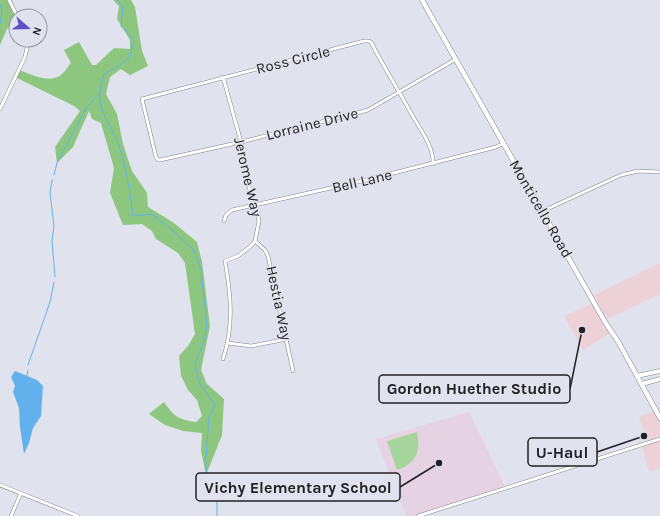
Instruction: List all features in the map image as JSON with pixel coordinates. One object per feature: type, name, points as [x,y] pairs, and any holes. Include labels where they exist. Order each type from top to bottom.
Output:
[{"type":"main road","name":"Monticello Road","points":[[422,0],[605,322],[619,343],[660,418]]},
{"type":"street","name":"Ross Circle","points":[[158,160],[142,99],[366,40],[371,42],[400,91],[428,143],[433,164]]},
{"type":"street","points":[[0,109],[27,48]]},
{"type":"street","name":"Lorraine Drive","points":[[158,160],[241,142],[368,110],[456,59]]},
{"type":"street","name":"Jerome Way","points":[[223,77],[241,142],[252,197],[259,221],[255,241]]},
{"type":"street","name":"Bell Lane","points":[[224,221],[226,215],[232,210],[433,164],[504,144]]},
{"type":"street","points":[[543,211],[621,175],[638,171],[660,172]]},
{"type":"street","points":[[223,359],[228,343],[231,324],[231,303],[225,261],[248,250],[255,241]]},
{"type":"street","name":"Hestia Way","points":[[255,241],[268,256],[293,370]]},
{"type":"street","points":[[228,343],[251,346],[287,339]]},
{"type":"street","points":[[637,376],[660,371]]},
{"type":"street","points":[[642,384],[660,379]]},
{"type":"street","points":[[418,516],[660,439]]},
{"type":"street","points":[[0,485],[78,516]]},
{"type":"street","points":[[11,516],[21,493]]},
{"type":"shaded area","points":[[660,263],[660,294],[607,319],[594,295]]},
{"type":"shaded area","points":[[593,303],[610,333],[583,350],[564,316]]},
{"type":"shaded area","points":[[654,411],[660,423],[660,436],[647,441],[639,417]]},
{"type":"shaded area","points":[[469,412],[505,487],[415,516],[406,516],[376,439]]},
{"type":"shaded area","points":[[660,440],[660,468],[649,472],[642,446]]},
{"type":"green space","points":[[0,0],[9,0],[12,8],[8,8],[8,28],[0,45]]},
{"type":"green space","points":[[113,0],[131,0],[135,7],[142,51],[148,66],[130,75],[121,69],[110,77],[106,94],[117,114],[123,144],[132,171],[147,193],[148,207],[174,223],[197,242],[202,262],[210,326],[201,370],[207,384],[224,399],[222,435],[206,475],[201,451],[202,433],[183,431],[165,425],[149,414],[164,402],[174,414],[185,420],[196,422],[202,416],[197,400],[188,390],[181,376],[179,356],[188,346],[195,334],[185,263],[178,253],[156,239],[152,231],[142,224],[123,225],[110,193],[114,168],[101,123],[92,119],[89,111],[73,147],[57,163],[55,147],[80,111],[74,106],[15,77],[19,70],[34,76],[51,79],[56,78],[64,72],[71,63],[64,50],[79,42],[92,65],[96,65],[114,48],[130,49],[130,40],[117,19],[119,6]]},
{"type":"green space","points":[[417,432],[418,445],[416,456],[409,464],[397,470],[387,441]]},
{"type":"water","points":[[15,371],[37,380],[43,386],[41,416],[33,428],[24,454],[19,408],[13,392],[15,386],[11,377]]},
{"type":"waterway","points":[[117,0],[123,7],[121,26],[134,39],[130,57],[117,67],[104,74],[100,90],[101,106],[118,142],[128,182],[133,216],[152,214],[165,224],[194,250],[201,270],[207,326],[204,340],[195,365],[200,384],[215,405],[209,417],[206,475],[217,500],[217,516]]},
{"type":"waterway","points":[[0,4],[2,11],[0,24]]},
{"type":"waterway","points":[[54,175],[57,163],[86,108],[99,94]]},
{"type":"waterway","points":[[52,180],[50,193],[54,226],[52,241],[55,277]]},
{"type":"waterway","points":[[28,365],[50,302],[54,282]]},
{"type":"waterway","points":[[27,376],[28,370]]},
{"type":"place","name":"Gordon Huether Studio","points":[[582,330]]},
{"type":"place","name":"U-Haul","points":[[644,436]]},
{"type":"place","name":"Vichy Elementary School","points":[[439,463]]}]
